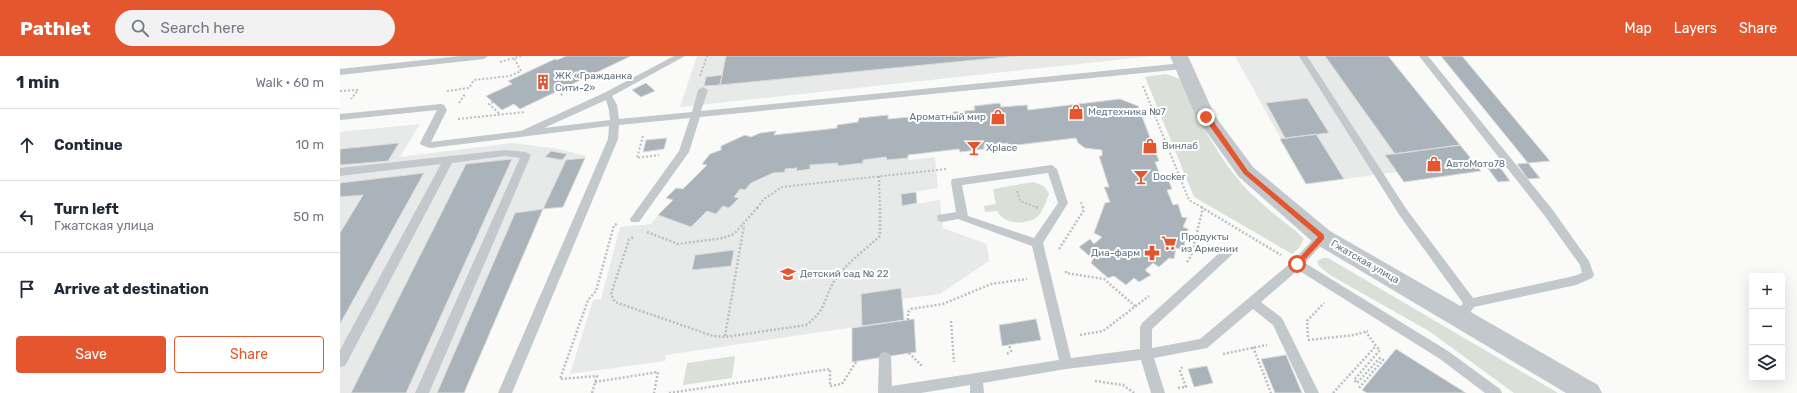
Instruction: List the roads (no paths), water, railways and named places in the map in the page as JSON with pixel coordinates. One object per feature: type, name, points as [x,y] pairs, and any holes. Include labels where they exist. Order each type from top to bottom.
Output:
[{"type":"street","name":"Гжатская улица","points":[[1181,61],[1206,117],[1237,162],[1246,172],[1322,237],[1465,310],[1589,393]]},
{"type":"lane","points":[[340,72],[434,59],[484,56]]},
{"type":"lane","points":[[522,134],[607,95],[681,56]]},
{"type":"lane","points":[[1304,56],[1386,188],[1444,272],[1465,310],[1576,280],[1588,275],[1585,264],[1548,212],[1423,56]]},
{"type":"lane","points":[[340,117],[441,107],[442,110],[425,143],[430,145],[696,114],[1137,71],[1181,61]]},
{"type":"lane","points":[[635,219],[684,152],[703,90]]},
{"type":"lane","points":[[506,393],[613,138],[615,123],[614,109],[607,95]]},
{"type":"lane","points":[[340,172],[505,153],[526,155],[422,393]]},
{"type":"lane","points":[[340,362],[448,160]]},
{"type":"lane","points":[[1037,243],[963,218],[956,182],[1052,169],[1063,203],[1037,243],[1066,364]]},
{"type":"lane","points":[[942,218],[962,215]]},
{"type":"lane","points":[[885,357],[885,393],[976,380],[1066,364],[1146,354],[1203,344],[1254,303],[1297,264],[1322,237]]},
{"type":"lane","points":[[1158,392],[1146,354],[1146,327],[1231,249]]},
{"type":"lane","points":[[1297,264],[1444,354],[1495,393]]},
{"type":"lane","points":[[1254,303],[1278,322],[1312,393]]},
{"type":"lane","points":[[976,380],[977,393]]},
{"type":"place","name":"ЖК «Гражданка Сити-2»","points":[[543,82]]},
{"type":"place","name":"Медтехника №7","points":[[1076,112]]},
{"type":"place","name":"Ароматный мир","points":[[998,117]]},
{"type":"place","name":"Винлаб","points":[[1150,146]]},
{"type":"place","name":"Xplace","points":[[974,148]]},
{"type":"place","name":"АвтоМото78","points":[[1434,164]]},
{"type":"place","name":"Docker","points":[[1141,177]]},
{"type":"place","name":"Продукты из Армении","points":[[1169,243]]},
{"type":"place","name":"Диа-фарм","points":[[1152,253]]},
{"type":"place","name":"Детский сад № 22","points":[[788,274]]}]
